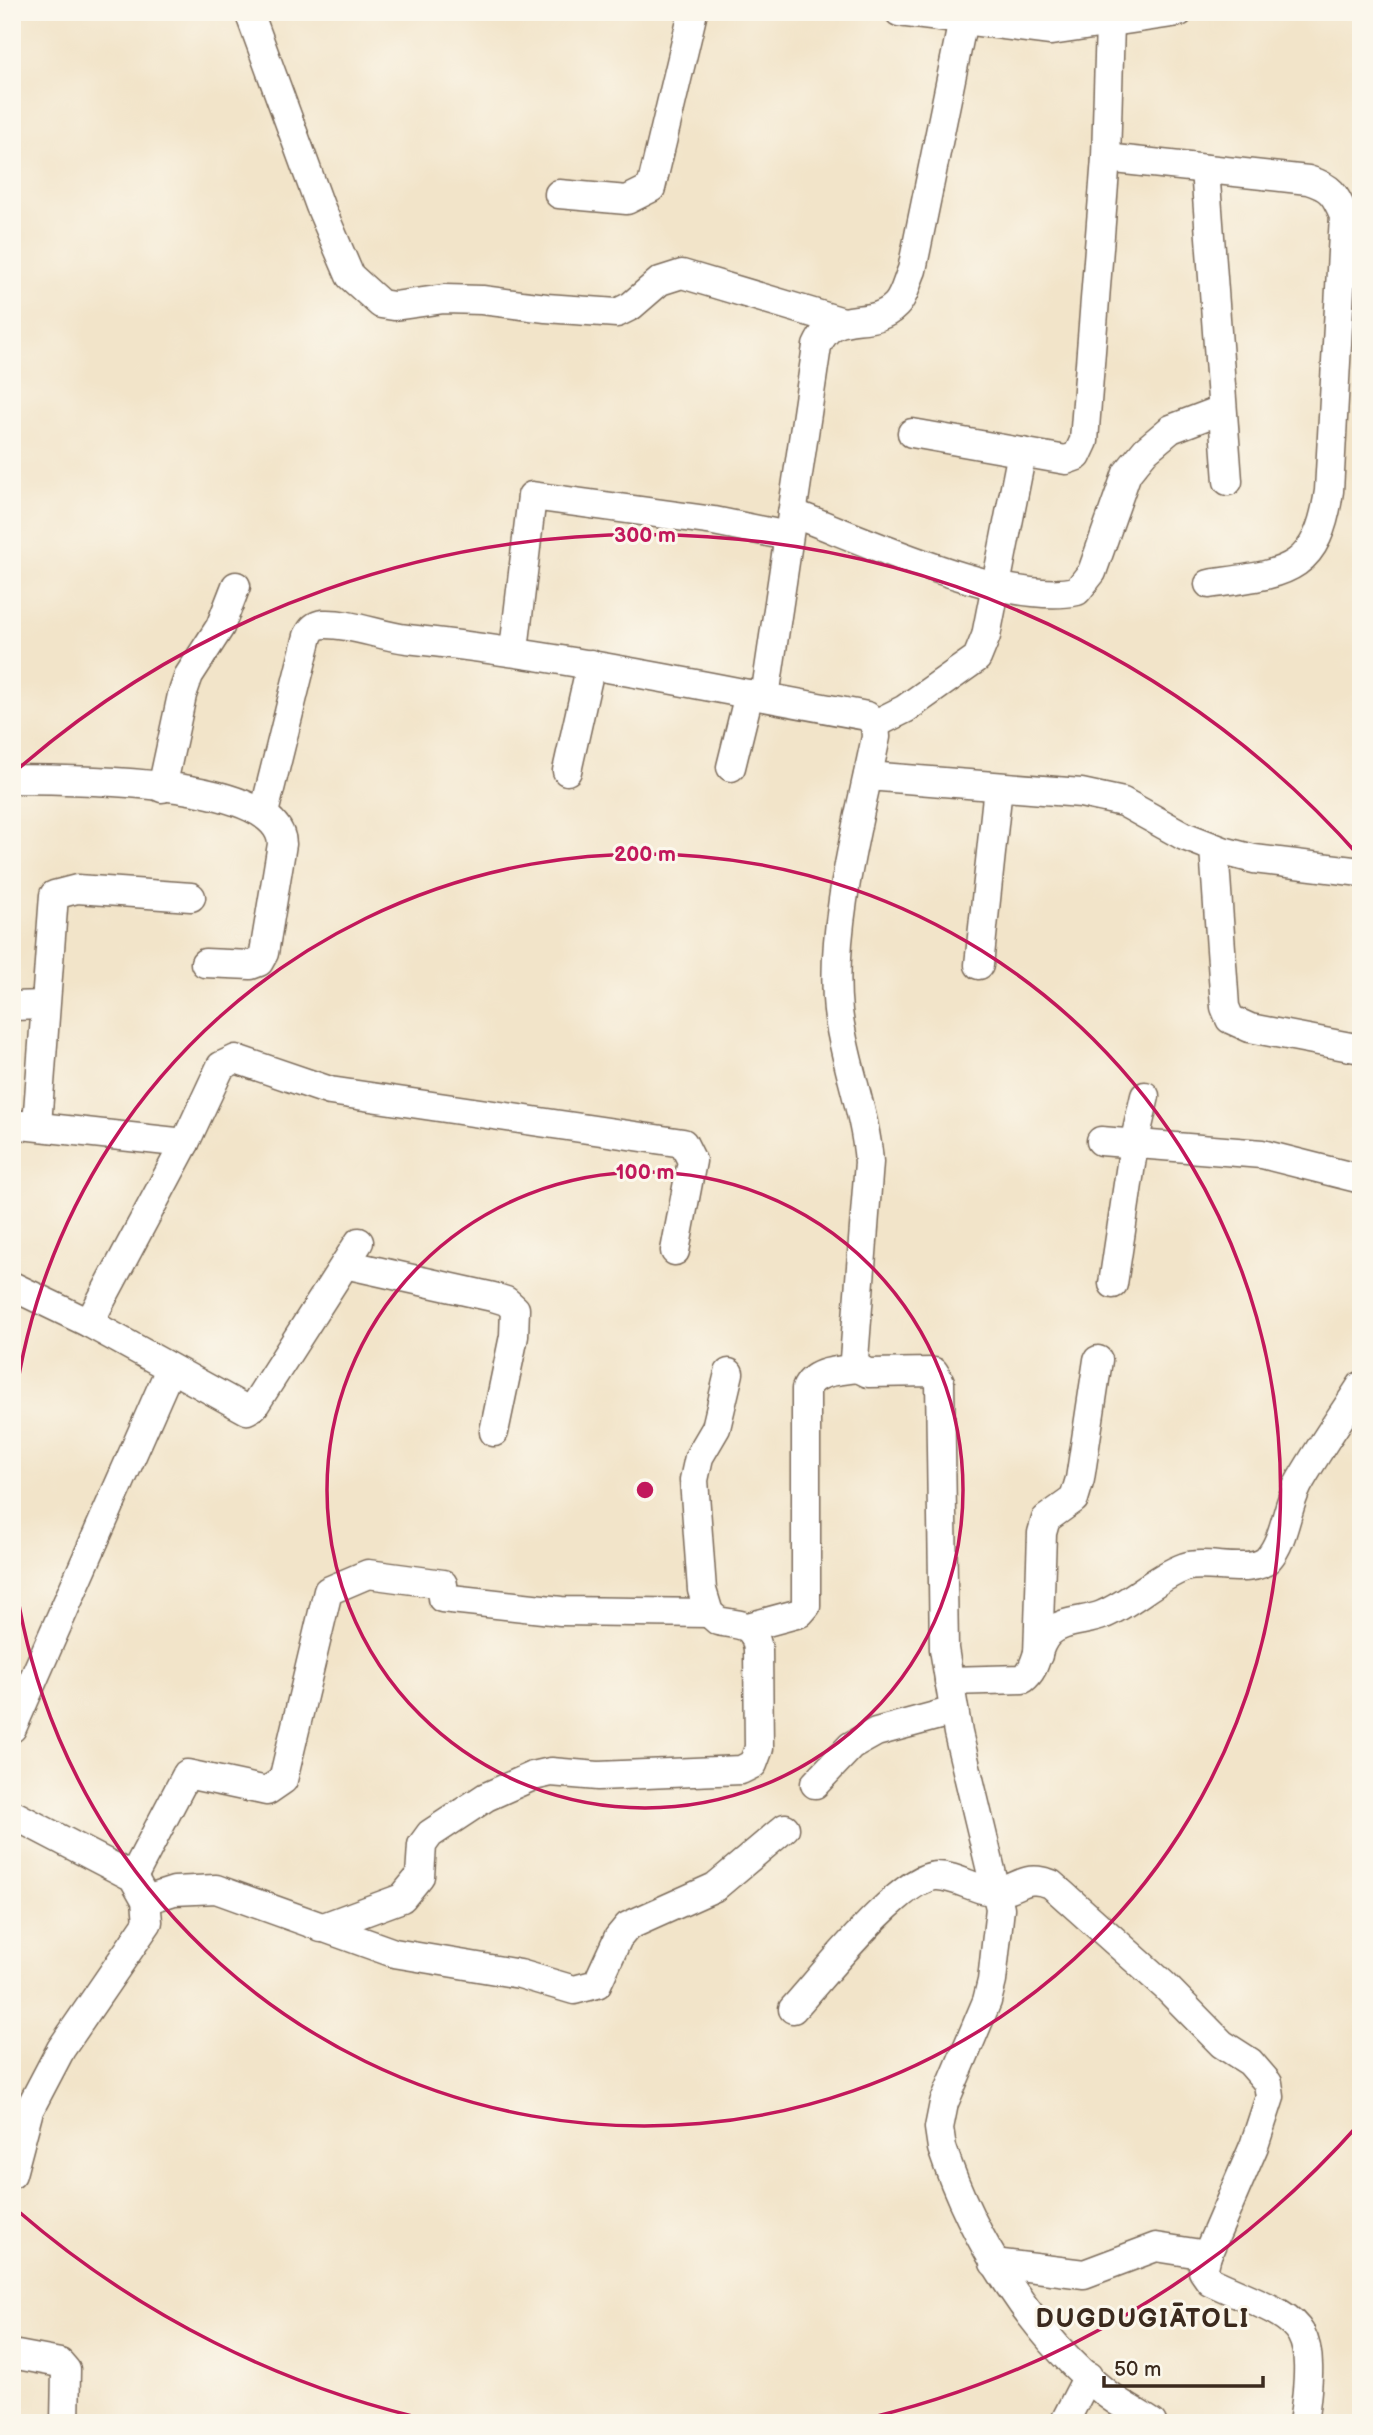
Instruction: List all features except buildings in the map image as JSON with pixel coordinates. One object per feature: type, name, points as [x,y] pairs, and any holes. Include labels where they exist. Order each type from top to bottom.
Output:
[{"type":"street","points":[[249,12],[320,206],[350,276],[381,304],[394,306],[457,299],[617,313],[631,306],[660,281],[682,274],[840,321],[875,317],[899,302],[912,270],[964,20]]},
{"type":"street","points":[[559,194],[627,201],[651,188],[693,12]]},
{"type":"street","points":[[899,12],[1051,31],[1179,12]]},
{"type":"street","points":[[912,433],[1071,460],[1080,452],[1084,441],[1106,158],[1110,23]]},
{"type":"street","points":[[1106,158],[1308,180],[1324,185],[1350,187],[1356,191]]},
{"type":"street","points":[[1205,169],[1228,481]]},
{"type":"street","points":[[1209,584],[1260,576],[1297,562],[1311,552],[1325,519],[1344,215],[1336,195],[1324,185]]},
{"type":"street","points":[[731,767],[757,696],[790,524],[817,346],[825,330],[840,321]]},
{"type":"street","points":[[514,650],[532,496],[714,521],[790,524],[995,587],[1048,595],[1077,591],[1083,586],[1092,572],[1127,474],[1158,437],[1171,429],[1221,410]]},
{"type":"street","points":[[875,724],[905,709],[977,658],[986,636],[1021,452]]},
{"type":"street","points":[[163,788],[185,685],[220,627],[236,586]]},
{"type":"street","points":[[264,813],[308,636],[314,626],[325,624],[387,637],[514,650],[867,716],[875,724],[876,737],[836,954],[838,1010],[867,1132],[869,1162],[854,1342],[854,1359],[858,1368]]},
{"type":"street","points":[[567,771],[591,664]]},
{"type":"street","points":[[868,776],[1081,793],[1123,802],[1184,836],[1214,848],[1254,859],[1361,872]]},
{"type":"street","points":[[12,779],[163,788],[215,794],[264,813],[279,827],[282,844],[264,953],[259,962],[251,965],[205,963]]},
{"type":"street","points":[[979,965],[998,787]]},
{"type":"street","points":[[1214,848],[1225,1006],[1230,1019],[1250,1028],[1361,1049]]},
{"type":"street","points":[[186,1143],[25,1125],[45,1005],[52,900],[57,892],[100,890],[191,897]]},
{"type":"street","points":[[12,1006],[45,1005]]},
{"type":"street","points":[[89,1323],[186,1143],[221,1066],[236,1059],[330,1091],[683,1143],[692,1161],[675,1251]]},
{"type":"street","points":[[1113,1284],[1134,1144],[1145,1096]]},
{"type":"street","points":[[1101,1141],[1262,1154],[1361,1179]]},
{"type":"street","points":[[12,1286],[89,1323],[251,1409],[352,1253],[506,1301],[515,1309],[517,1317],[514,1336],[494,1432]]},
{"type":"street","points":[[1038,1657],[1042,1533],[1046,1520],[1074,1499],[1080,1479],[1098,1360]]},
{"type":"street","points":[[12,1728],[170,1368]]},
{"type":"street","points":[[729,1373],[716,1428],[699,1457],[694,1480],[702,1590],[709,1613],[718,1621],[748,1627],[800,1612],[806,1606],[806,1389],[810,1380],[820,1375],[858,1368],[868,1373],[934,1373],[940,1382],[944,1648],[956,1722],[1000,1908],[1000,1928],[987,2001],[944,2103],[939,2128],[948,2166],[994,2263],[1022,2304],[1107,2394],[1152,2423]]},
{"type":"street","points":[[949,1681],[1023,1679],[1031,1673],[1046,1635],[1058,1626],[1103,1615],[1162,1578],[1187,1566],[1247,1566],[1266,1561],[1274,1549],[1297,1487],[1361,1386]]},
{"type":"street","points":[[12,2174],[29,2110],[61,2049],[129,1950],[142,1900],[187,1774],[267,1791],[283,1780],[328,1591],[368,1574],[443,1591],[561,1611],[709,1613]]},
{"type":"street","points":[[321,1928],[402,1898],[420,1876],[422,1845],[430,1834],[486,1797],[533,1776],[551,1772],[598,1776],[741,1770],[753,1763],[759,1748],[758,1648],[755,1633],[748,1627]]},
{"type":"street","points":[[815,1784],[851,1746],[876,1732],[956,1722]]},
{"type":"street","points":[[12,1814],[142,1900],[174,1891],[216,1889],[394,1953],[520,1974],[560,1988],[587,1988],[597,1984],[618,1938],[628,1926],[715,1887],[785,1828]]},
{"type":"street","points":[[793,2009],[882,1910],[917,1881],[939,1875],[993,1882],[1028,1879],[1051,1884],[1098,1923],[1222,2044],[1250,2062],[1268,2083],[1270,2097],[1254,2146],[1207,2255],[1203,2271],[1210,2281],[1288,2318],[1303,2335],[1309,2351],[1310,2380],[1304,2423]]},
{"type":"street","points":[[994,2263],[1084,2274],[1156,2247],[1207,2255]]},
{"type":"street","points":[[12,2354],[60,2363],[66,2370],[65,2423]]},
{"type":"street","points":[[1064,2423],[1088,2376]]},
{"type":"district","name":"DUGDUGIĀTOLI","points":[[1143,2318]]}]
